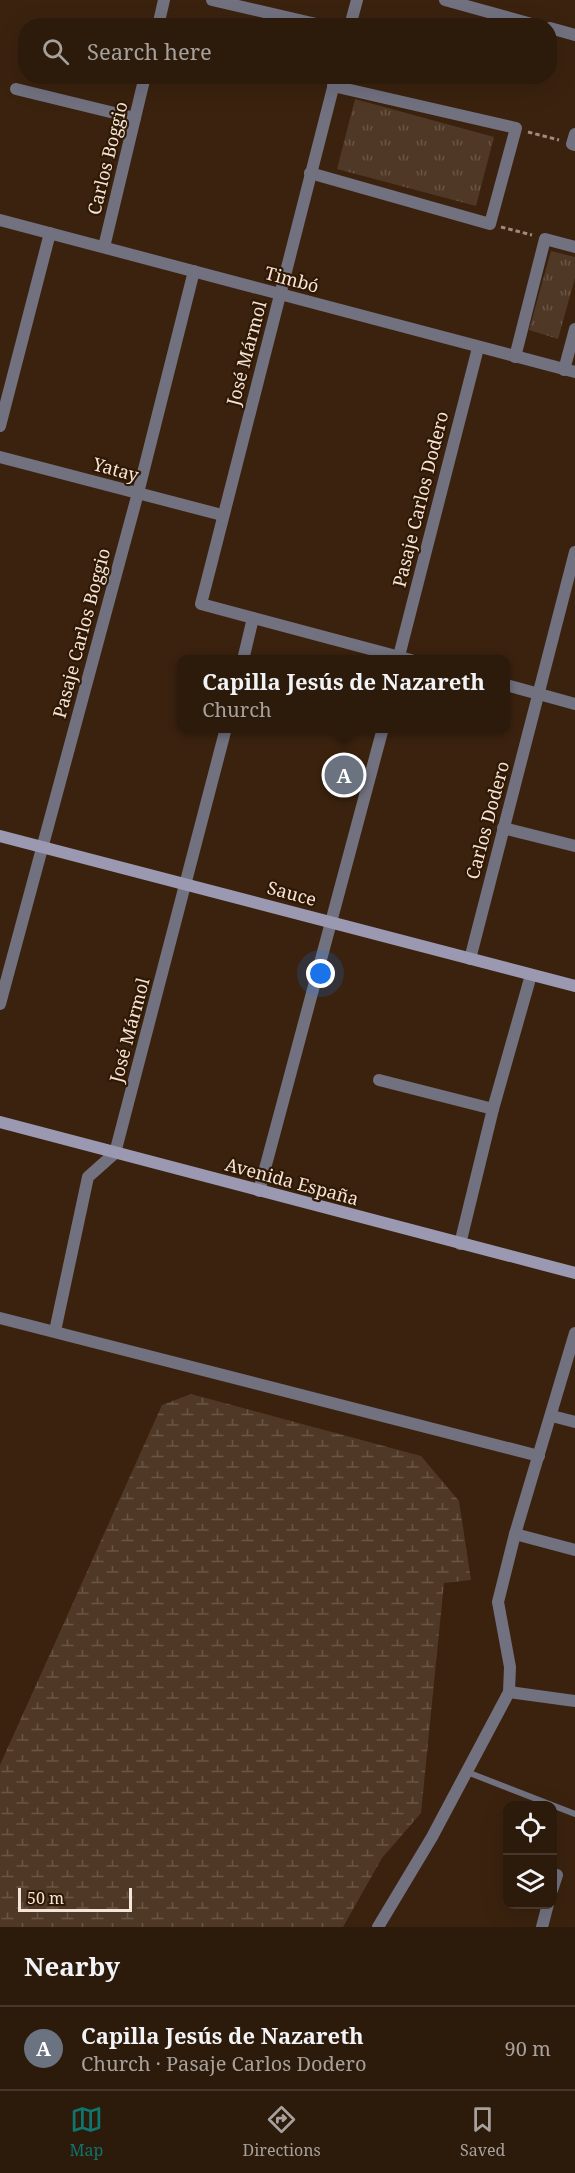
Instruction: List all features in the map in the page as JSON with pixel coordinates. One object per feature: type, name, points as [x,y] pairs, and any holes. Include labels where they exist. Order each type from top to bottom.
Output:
[{"type":"street","points":[[160,18],[164,0]]},
{"type":"street","points":[[212,0],[290,18]]},
{"type":"street","points":[[352,18],[357,0]]},
{"type":"street","points":[[445,0],[510,18]]},
{"type":"street","points":[[557,30],[575,35]]},
{"type":"street","name":"Carlos Boggio","points":[[104,247],[143,84]]},
{"type":"street","name":"José Mármol","points":[[254,618],[201,604],[334,84]]},
{"type":"street","points":[[310,173],[490,224],[516,128],[347,84]]},
{"type":"street","points":[[16,89],[135,118]]},
{"type":"street","name":"Timbó","points":[[0,220],[570,371]]},
{"type":"street","points":[[0,426],[51,233]]},
{"type":"street","points":[[515,357],[545,239],[575,247]]},
{"type":"street","name":"Pasaje Carlos Boggio","points":[[0,1004],[138,493],[194,271]]},
{"type":"street","points":[[570,371],[575,329]]},
{"type":"street","name":"Pasaje Carlos Dodero","points":[[399,655],[478,348]]},
{"type":"street","name":"Yatay","points":[[0,457],[222,515]]},
{"type":"street","name":"Carlos Dodero","points":[[470,958],[575,552]]},
{"type":"street","points":[[244,655],[254,618],[387,655]]},
{"type":"street","points":[[510,686],[575,704]]},
{"type":"street","name":"José Mármol","points":[[115,1153],[225,733]]},
{"type":"street","points":[[259,1191],[333,923],[382,733]]},
{"type":"street","points":[[503,828],[575,846]]},
{"type":"street","name":"Sauce","points":[[0,836],[575,986]]},
{"type":"street","points":[[460,1244],[493,1109],[531,975]]},
{"type":"street","points":[[379,1080],[493,1109]]},
{"type":"street","name":"Avenida España","points":[[0,1122],[575,1273]]},
{"type":"street","points":[[55,1331],[88,1177],[115,1153]]},
{"type":"street","points":[[0,1318],[539,1456]]},
{"type":"street","points":[[378,1927],[509,1692],[510,1668],[498,1602],[515,1534],[575,1333]]},
{"type":"street","points":[[552,1416],[575,1422]]},
{"type":"street","points":[[515,1534],[575,1550]]},
{"type":"street","points":[[509,1692],[575,1701]]},
{"type":"street","points":[[542,1927],[547,1909]]},
{"type":"lane","points":[[467,1771],[575,1814]]},
{"type":"path","points":[[516,128],[574,141]]},
{"type":"path","points":[[490,224],[545,239]]},
{"type":"green space","points":[[355,99],[494,137],[476,206],[337,169]]},
{"type":"green space","points":[[551,251],[575,257],[575,278],[558,339],[529,330]]},
{"type":"green space","points":[[191,1394],[421,1456],[459,1501],[471,1580],[444,1583],[421,1813],[382,1858],[343,1927],[0,1927],[0,1765],[162,1405]]},
{"type":"place","name":"Capilla Jesús de Nazareth","points":[[344,775]]}]
